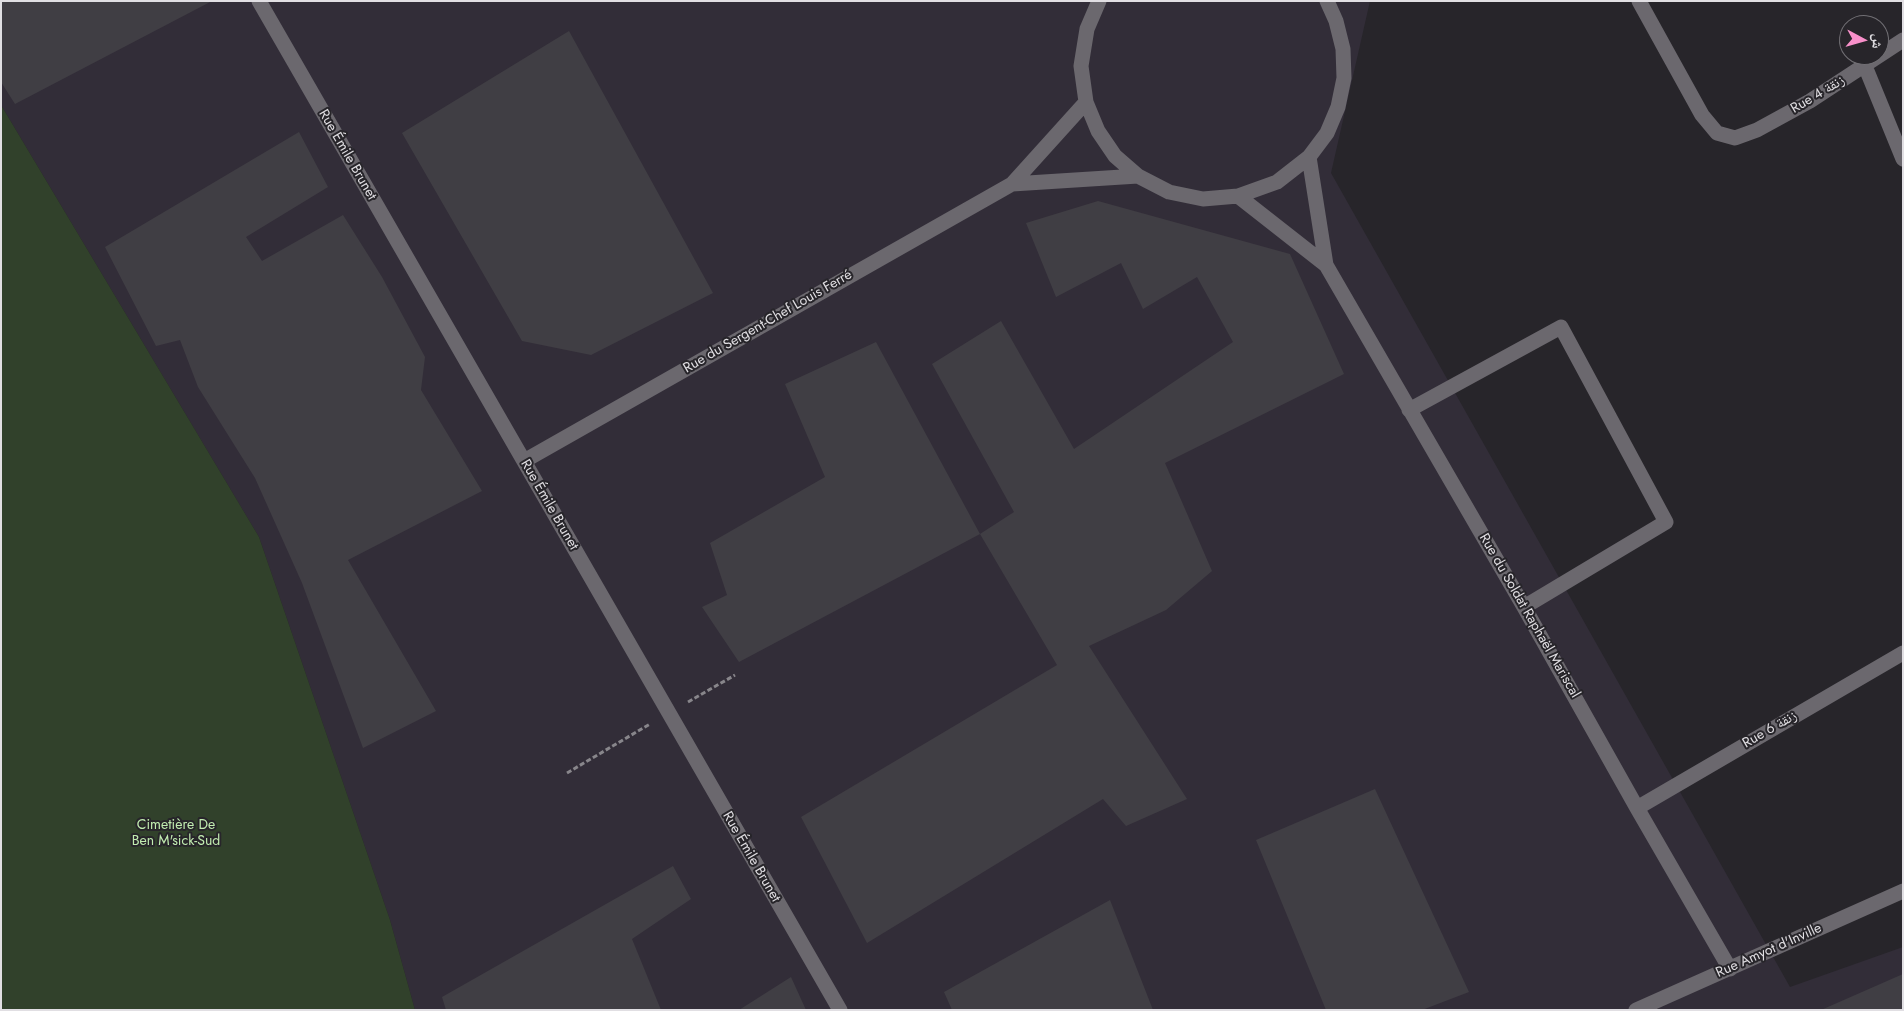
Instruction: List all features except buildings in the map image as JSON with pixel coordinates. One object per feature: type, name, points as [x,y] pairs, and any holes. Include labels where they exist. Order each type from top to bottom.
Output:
[{"type":"street","name":"Rue Émile Brunet","points":[[259,1],[840,1010]]},
{"type":"street","points":[[1099,1],[1087,29],[1081,66],[1086,102],[1098,131],[1115,156],[1138,176],[1169,192],[1203,198],[1238,196],[1277,182],[1309,157],[1326,133],[1338,107],[1344,78],[1343,49],[1336,21],[1327,1]]},
{"type":"street","name":"Rue 4 زنقة","points":[[1639,1],[1702,115],[1717,133],[1735,138],[1757,130],[1810,101],[1903,40]]},
{"type":"street","points":[[1865,66],[1903,159]]},
{"type":"street","name":"Rue du Sergent-Chef Louis Ferré","points":[[524,461],[1012,184],[1086,102]]},
{"type":"street","name":"Rue du Soldat Raphaël Mariscal","points":[[1309,157],[1326,265],[1730,968]]},
{"type":"street","name":"Rue du Sergent-Chef Louis Ferré","points":[[1012,184],[1138,176]]},
{"type":"street","name":"Rue du Soldat Raphaël Mariscal","points":[[1238,196],[1326,265]]},
{"type":"street","points":[[1409,410],[1561,327],[1666,522],[1524,607]]},
{"type":"street","name":"Rue 6 زنقة","points":[[1637,808],[1903,653]]},
{"type":"street","name":"Rue Amyot d'Inville","points":[[1636,1010],[1903,891]]},
{"type":"shaded area","points":[[1,1],[1370,1],[1331,173],[1790,987],[1903,947],[1903,1010],[415,1010],[390,920],[259,537],[1,105]]},
{"type":"green space","name":"Cimetière De Ben M'sick-Sud","points":[[1,105],[259,537],[390,920],[415,1010],[1,1010]]}]
